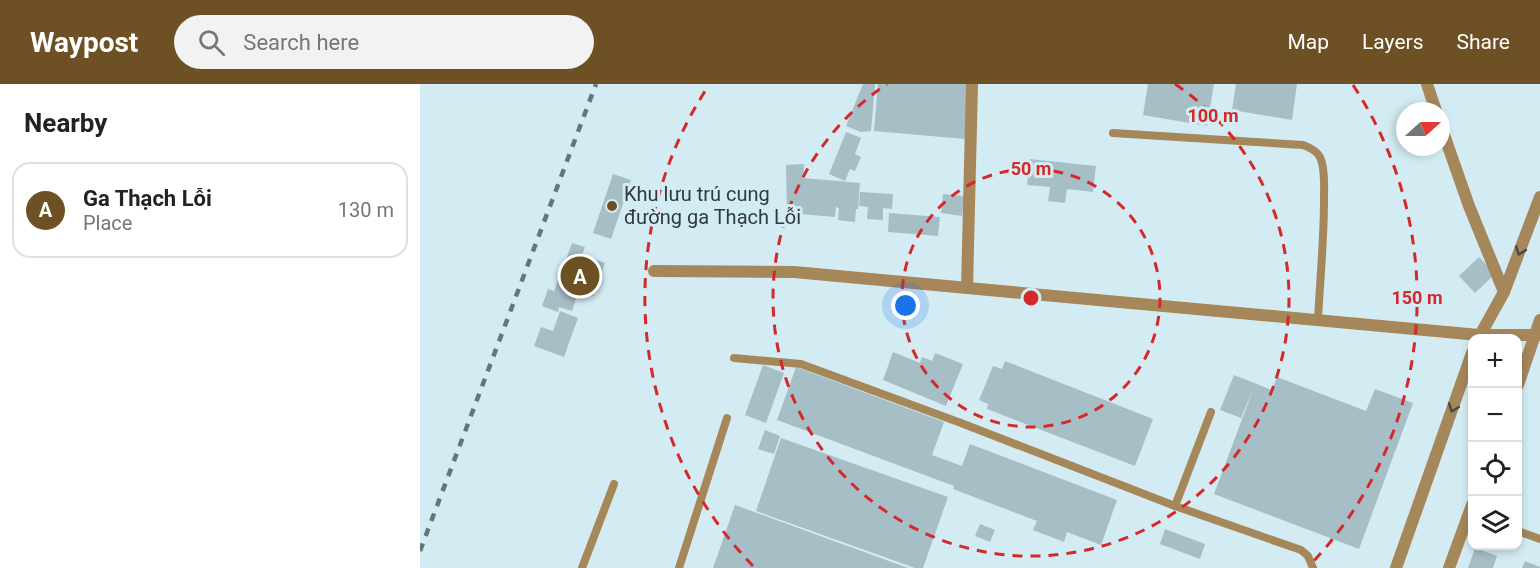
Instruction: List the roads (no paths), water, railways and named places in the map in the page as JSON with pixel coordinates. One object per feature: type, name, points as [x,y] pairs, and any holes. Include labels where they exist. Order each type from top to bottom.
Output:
[{"type":"street","points":[[967,288],[972,84]]},
{"type":"street","points":[[1427,84],[1433,102]]},
{"type":"street","points":[[1450,152],[1504,292]]},
{"type":"street","points":[[1480,334],[1504,292],[1540,196]]},
{"type":"street","points":[[654,271],[794,272],[1468,336]]},
{"type":"street","points":[[1522,374],[1537,335],[1540,320]]},
{"type":"street","points":[[1522,336],[1537,335]]},
{"type":"street","points":[[1396,568],[1468,367]]},
{"type":"street","points":[[1449,568],[1468,520]]},
{"type":"lane","points":[[1113,133],[1304,145],[1314,150],[1322,163],[1324,177],[1318,320]]},
{"type":"lane","points":[[734,358],[801,364],[1175,506],[1301,550],[1308,556],[1313,568]]},
{"type":"lane","points":[[1175,506],[1211,412]]},
{"type":"lane","points":[[679,568],[726,418]]},
{"type":"lane","points":[[582,568],[614,484]]},
{"type":"lane","points":[[1522,532],[1540,539]]},
{"type":"railway","points":[[420,551],[596,84]]},
{"type":"place","name":"Khu lưu trú cung đường ga Thạch Lỗi","points":[[612,206]]},
{"type":"place","name":"Ga Thạch Lỗi","points":[[580,276]]}]
